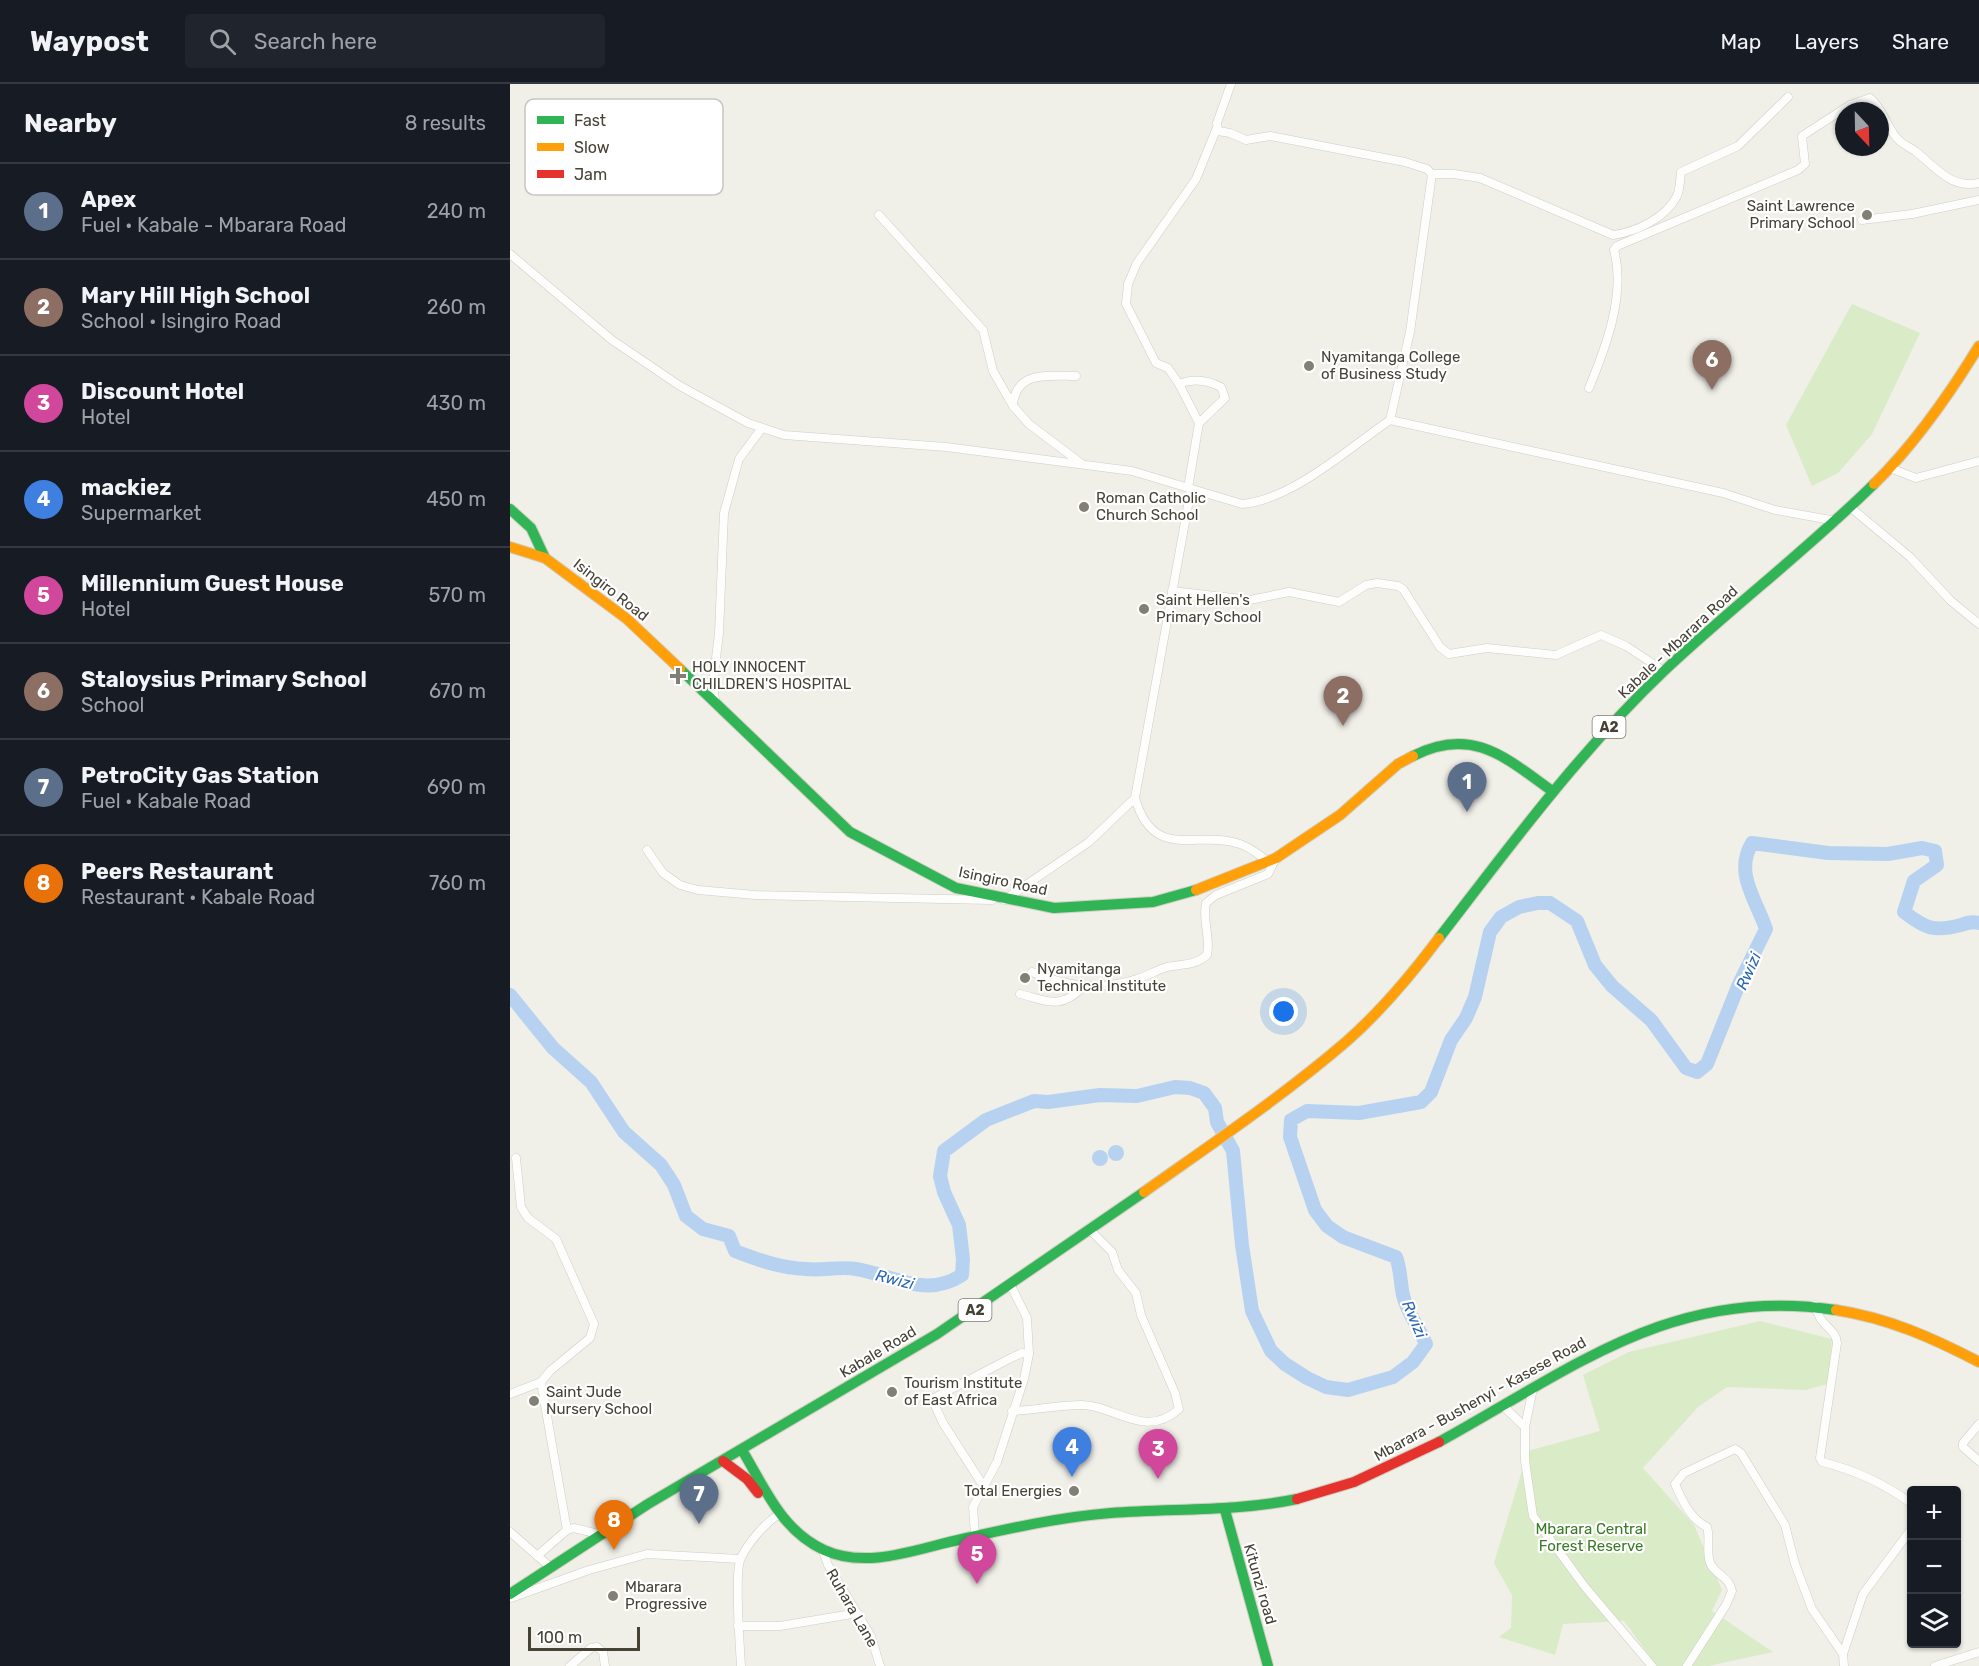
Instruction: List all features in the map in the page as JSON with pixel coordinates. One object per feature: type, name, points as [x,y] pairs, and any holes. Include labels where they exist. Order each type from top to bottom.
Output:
[{"type":"main road","name":"Kabale - Mbarara Road","points":[[1249,1118],[1321,1064],[1374,1014],[1413,972],[1552,791],[1664,670],[1836,521],[1890,468],[1956,384],[1979,346]]},
{"type":"main road","points":[[510,509],[531,528],[545,558]]},
{"type":"main road","name":"Isingiro Road","points":[[510,547],[545,558],[627,619],[850,832],[956,888],[1006,900],[1053,908],[1153,902],[1194,891],[1272,860],[1340,815],[1398,764],[1423,751],[1445,744],[1468,743],[1500,753],[1552,791]]},
{"type":"main road","name":"Kabale Road","points":[[510,1594],[549,1566],[601,1534],[886,1366],[1011,1286],[1249,1118]]},
{"type":"main road","name":"Mbarara - Bushenyi - Kasese Road","points":[[723,1461],[753,1484],[789,1532],[824,1554],[859,1562],[894,1560],[975,1535],[1098,1515],[1225,1510],[1291,1500],[1371,1475],[1627,1337],[1688,1316],[1779,1303],[1815,1305],[1878,1317],[1921,1332],[1979,1362]]},
{"type":"main road","points":[[756,1476],[754,1455],[762,1438]]},
{"type":"main road","name":"Mbarara - Bushenyi - Kasese Road","points":[[742,1450],[777,1516]]},
{"type":"main road","name":"Kitunzi road","points":[[1225,1510],[1268,1666]]},
{"type":"street","points":[[1032,972],[1050,980],[1083,987],[1106,987],[1138,979],[1168,967],[1202,960],[1208,949],[1204,912],[1206,903],[1216,895],[1269,874],[1272,860],[1242,844],[1162,836],[1141,817],[1135,798],[1190,489],[1199,423],[1179,384],[1167,368],[1156,363],[1129,311],[1126,304],[1128,284],[1137,262],[1196,179],[1216,130],[1231,84]]},
{"type":"street","points":[[1216,130],[1246,141],[1270,136],[1405,162],[1427,169],[1432,174],[1454,174],[1480,178],[1606,234],[1621,234],[1656,219],[1677,196],[1681,172],[1738,146],[1788,97]]},
{"type":"street","points":[[1588,388],[1613,316],[1619,273],[1614,250],[1617,246],[1798,170],[1805,164],[1802,136],[1850,105],[1870,98],[1878,105],[1894,136],[1904,145],[1913,149],[1952,181],[1968,185],[1979,183]]},
{"type":"street","points":[[510,254],[612,340],[680,386],[748,423],[762,428],[784,435],[946,447],[1132,471],[1242,504],[1258,503],[1294,486],[1389,420],[1410,332],[1432,174]]},
{"type":"street","points":[[1862,220],[1912,214],[1979,200]]},
{"type":"street","points":[[879,215],[983,330],[993,371],[1013,406],[1029,424],[1083,465]]},
{"type":"street","points":[[1013,406],[1019,388],[1026,380],[1036,376],[1076,376]]},
{"type":"street","points":[[1179,384],[1197,380],[1221,387],[1225,398],[1199,423]]},
{"type":"street","points":[[1389,420],[1724,493],[1775,510],[1836,521]]},
{"type":"street","points":[[715,704],[713,683],[719,633],[724,513],[739,459],[762,428]]},
{"type":"street","points":[[1890,468],[1916,478],[1979,461]]},
{"type":"street","points":[[1850,507],[1910,557],[1951,601],[1979,624]]},
{"type":"street","points":[[1172,591],[1250,600],[1289,592],[1339,602],[1366,585],[1392,584],[1403,589],[1440,647],[1449,654],[1487,648],[1556,655],[1593,636],[1600,635],[1626,646],[1664,670]]},
{"type":"street","points":[[647,850],[663,873],[680,885],[698,890],[755,895],[1006,900],[1089,842],[1135,798]]},
{"type":"street","points":[[1020,994],[1055,1003],[1066,1001],[1083,987]]},
{"type":"street","points":[[510,1394],[541,1382],[550,1371],[590,1338],[594,1324],[556,1239],[528,1218],[521,1207],[516,1158]]},
{"type":"street","points":[[1012,1411],[1083,1405],[1119,1417],[1152,1422],[1163,1419],[1179,1409],[1175,1393],[1141,1315],[1136,1293],[1118,1270],[1112,1252],[1091,1231]]},
{"type":"street","points":[[975,1535],[973,1507],[997,1462],[1024,1379],[1029,1354],[1027,1318],[1011,1286]]},
{"type":"street","points":[[1815,1305],[1820,1321],[1836,1336],[1837,1343],[1820,1458],[1822,1462],[1860,1474],[1892,1490],[1907,1501]]},
{"type":"street","points":[[984,1486],[942,1423],[932,1399],[1012,1357],[1022,1353],[1029,1354]]},
{"type":"street","points":[[541,1382],[567,1530]]},
{"type":"street","points":[[1533,1388],[1525,1427],[1525,1461],[1533,1516],[1585,1587],[1652,1666]]},
{"type":"street","points":[[1502,1405],[1525,1427]]},
{"type":"street","points":[[1979,1424],[1963,1443],[1964,1447],[1979,1461]]},
{"type":"street","points":[[1687,1666],[1726,1605],[1732,1591],[1728,1580],[1715,1571],[1709,1560],[1707,1527],[1698,1523],[1680,1497],[1675,1484],[1684,1473],[1735,1449],[1741,1453],[1785,1525],[1795,1564],[1812,1609],[1843,1654]]},
{"type":"street","points":[[741,1666],[738,1626],[740,1559],[777,1516]]},
{"type":"street","points":[[537,1556],[567,1530],[574,1528],[601,1534]]},
{"type":"street","points":[[510,1532],[549,1566]]},
{"type":"street","points":[[1844,1666],[1843,1654],[1863,1594],[1907,1534]]},
{"type":"street","points":[[510,1598],[607,1564],[647,1554],[740,1559]]},
{"type":"street","name":"Ruhara Lane","points":[[824,1554],[877,1648],[880,1666]]},
{"type":"street","points":[[738,1626],[780,1626],[858,1613]]},
{"type":"street","points":[[570,1666],[591,1648],[597,1647],[603,1652],[605,1666]]},
{"type":"street","points":[[1935,1666],[1979,1652]]},
{"type":"green space","points":[[1852,304],[1920,333],[1872,434],[1838,473],[1812,486],[1786,425]]},
{"type":"green space","name":"Mbarara Central Forest Reserve","points":[[1760,1321],[1832,1339],[1828,1384],[1805,1390],[1727,1387],[1698,1407],[1643,1468],[1694,1525],[1722,1590],[1712,1611],[1773,1652],[1708,1666],[1657,1666],[1624,1621],[1563,1624],[1555,1655],[1499,1637],[1511,1628],[1512,1595],[1494,1563],[1528,1451],[1600,1431],[1583,1375],[1629,1352]]},
{"type":"water","points":[[1113,1145],[1119,1145],[1124,1153],[1122,1159],[1113,1161],[1108,1156],[1108,1150]]},
{"type":"water","points":[[1100,1150],[1108,1158],[1100,1166],[1092,1158]]},
{"type":"waterway","name":"Rwizi","points":[[510,995],[553,1048],[591,1082],[624,1132],[661,1165],[674,1185],[686,1216],[703,1229],[729,1236],[735,1251],[788,1267],[856,1269],[922,1285],[949,1282],[962,1275],[963,1259],[959,1225],[944,1192],[940,1176],[944,1151],[986,1120],[1034,1101],[1048,1102],[1100,1095],[1137,1096],[1175,1087],[1190,1088],[1204,1093],[1215,1108],[1217,1122],[1233,1151],[1242,1245],[1252,1311],[1271,1351],[1285,1364],[1307,1378],[1326,1387],[1348,1390],[1393,1377],[1413,1362],[1426,1344],[1405,1302],[1396,1257],[1343,1237],[1327,1226],[1315,1210],[1290,1137],[1291,1120],[1307,1111],[1359,1113],[1421,1102],[1431,1092],[1451,1040],[1466,1018],[1475,997],[1490,932],[1501,917],[1519,907],[1550,903],[1577,921],[1595,965],[1612,986],[1651,1020],[1686,1068],[1697,1072],[1707,1064],[1739,984],[1766,929],[1752,897],[1746,875],[1747,854],[1752,843],[1828,853],[1888,854],[1922,848],[1935,851],[1937,865],[1914,881],[1904,912],[1931,928],[1952,927],[1970,922],[1979,923]]},
{"type":"traffic: fast","points":[[1439,938],[1546,800],[1633,702],[1690,647],[1874,484]]},
{"type":"traffic: fast","points":[[510,509],[531,528],[545,558]]},
{"type":"traffic: fast","points":[[680,669],[850,832],[956,888],[1054,908],[1153,902],[1196,890]]},
{"type":"traffic: fast","points":[[1413,756],[1434,747],[1453,744],[1471,745],[1503,757],[1552,791]]},
{"type":"traffic: fast","points":[[510,1594],[648,1504],[937,1334],[1144,1192]]},
{"type":"traffic: fast","points":[[1439,1442],[1580,1362],[1627,1339],[1674,1322],[1724,1310],[1778,1306],[1836,1310]]},
{"type":"traffic: fast","points":[[742,1450],[775,1507],[796,1531],[809,1542],[824,1550],[841,1556],[858,1558],[893,1555],[1036,1523],[1074,1517],[1134,1511],[1250,1506],[1297,1499]]},
{"type":"traffic: fast","points":[[1225,1510],[1268,1666]]},
{"type":"traffic: slow","points":[[1874,484],[1931,418],[1979,346]]},
{"type":"traffic: slow","points":[[510,547],[545,558],[627,619],[680,669]]},
{"type":"traffic: slow","points":[[1196,890],[1276,858],[1340,815],[1398,764],[1413,756]]},
{"type":"traffic: slow","points":[[1144,1192],[1273,1100],[1347,1041],[1396,992],[1439,938]]},
{"type":"traffic: slow","points":[[1836,1310],[1874,1318],[1910,1330],[1979,1362]]},
{"type":"traffic: jam","points":[[1297,1499],[1354,1482],[1439,1442]]},
{"type":"traffic: jam","points":[[723,1461],[747,1479],[758,1493]]},
{"type":"place","name":"Saint Lawrence Primary School","points":[[1867,215]]},
{"type":"place","name":"Nyamitanga College of Business Study","points":[[1309,366]]},
{"type":"place","name":"Staloysius Primary School","points":[[1712,390]]},
{"type":"place","name":"Roman Catholic Church School","points":[[1084,507]]},
{"type":"place","name":"Saint Hellen's Primary School","points":[[1144,609]]},
{"type":"place","name":"HOLY INNOCENT CHILDREN'S HOSPITAL","points":[[678,676]]},
{"type":"place","name":"Mary Hill High School","points":[[1343,726]]},
{"type":"place","name":"Apex","points":[[1467,812]]},
{"type":"place","name":"Nyamitanga Technical Institute","points":[[1025,978]]},
{"type":"place","name":"Tourism Institute of East Africa","points":[[892,1392]]},
{"type":"place","name":"Saint Jude Nursery School","points":[[534,1401]]},
{"type":"place","name":"mackiez","points":[[1072,1477]]},
{"type":"place","name":"Discount Hotel","points":[[1158,1479]]},
{"type":"place","name":"Total Energies","points":[[1074,1491]]},
{"type":"place","name":"PetroCity Gas Station","points":[[699,1524]]},
{"type":"place","name":"Peers Restaurant","points":[[614,1550]]},
{"type":"place","name":"Millennium Guest House","points":[[977,1584]]},
{"type":"place","name":"Mbarara Progressive","points":[[613,1596]]}]
